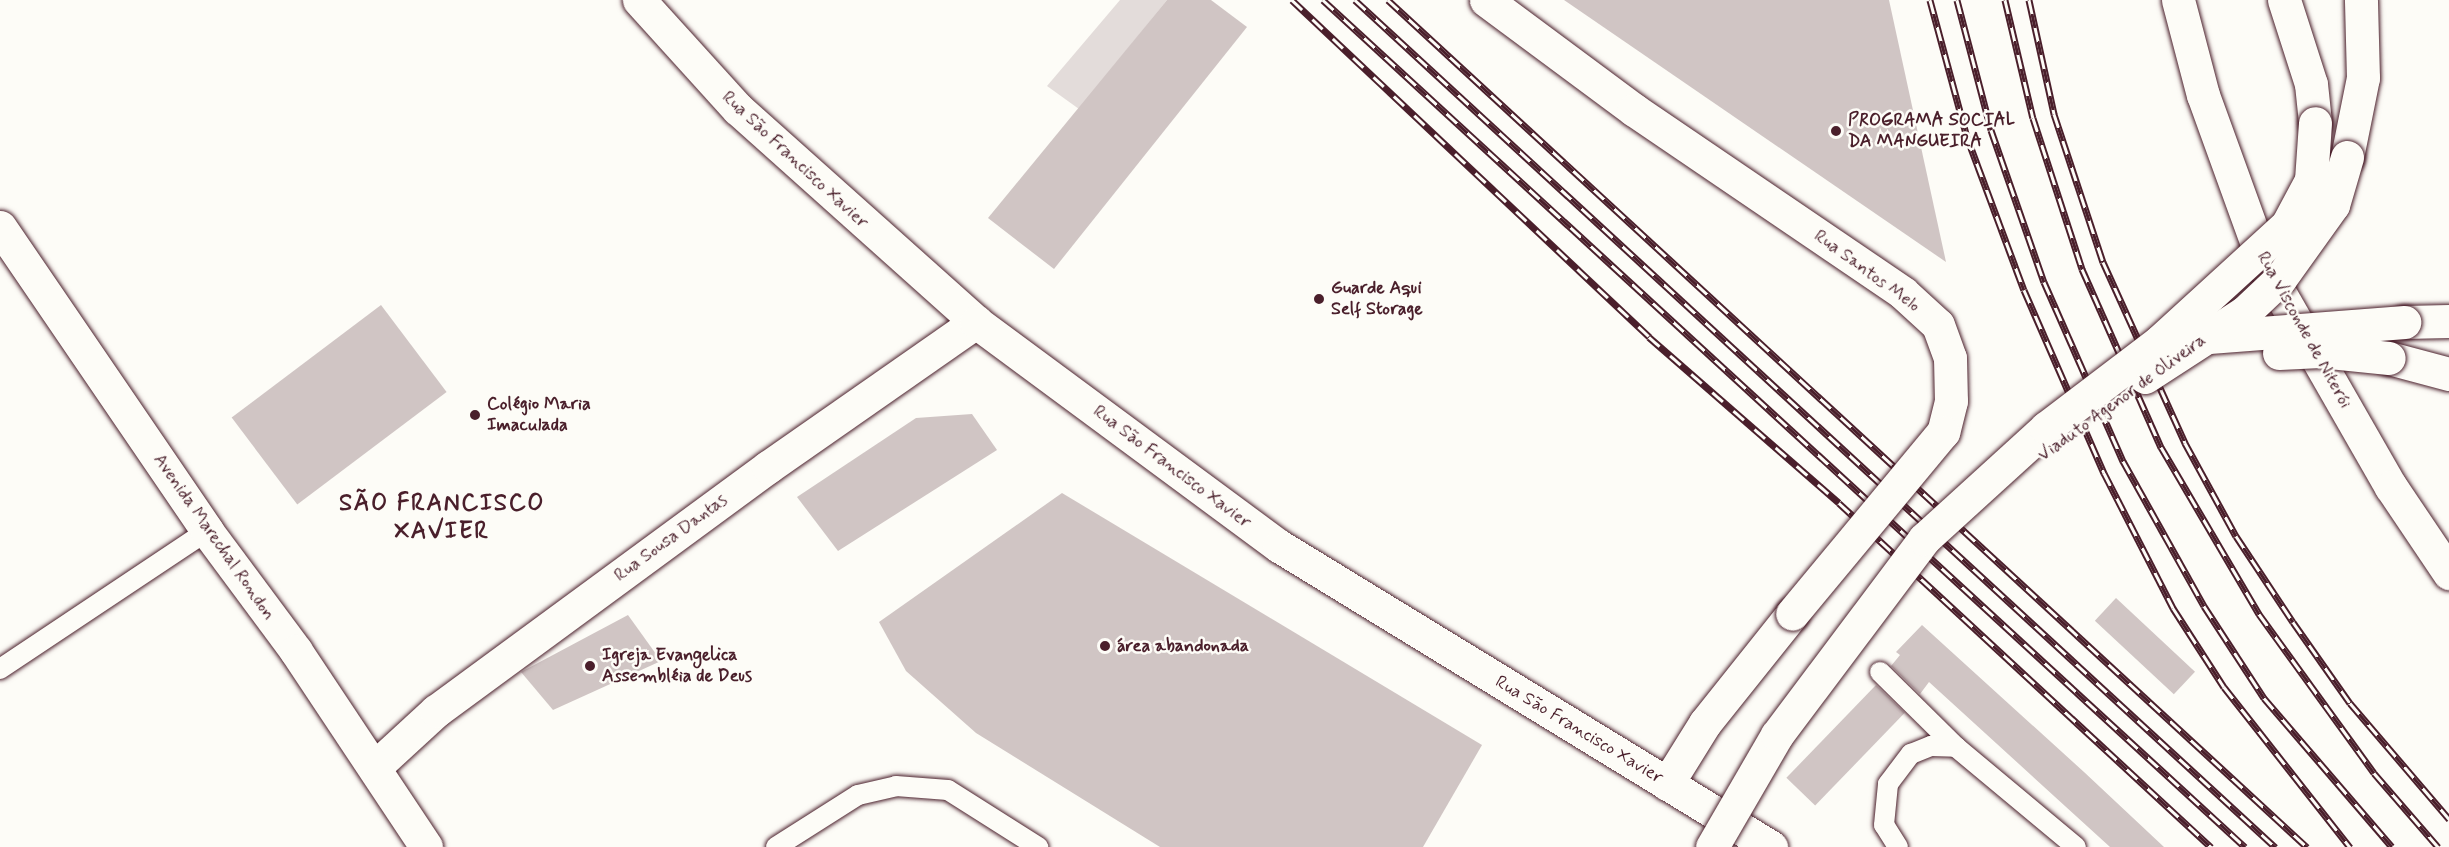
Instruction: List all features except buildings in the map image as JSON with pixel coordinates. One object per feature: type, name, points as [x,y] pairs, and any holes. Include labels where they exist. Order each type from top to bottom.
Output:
[{"type":"main road","name":"Rua São Francisco Xavier","points":[[639,0],[738,110],[976,322],[1279,546],[1771,847]]},
{"type":"main road","name":"Rua Santos Melo","points":[[1486,0],[1634,110],[1903,292],[1938,325],[1950,358],[1951,401],[1943,432],[1705,723],[1667,784]]},
{"type":"main road","name":"Rua Visconde de Niterói","points":[[2178,0],[2203,95],[2266,269],[2391,487],[2449,573]]},
{"type":"main road","name":"Viaduto Agenor de Oliveira","points":[[1723,847],[1792,728],[1900,592],[1953,536],[2056,442],[2165,350],[2287,225],[2311,180],[2315,123],[2311,84],[2284,0]]},
{"type":"main road","name":"Viaduto Agenor de Oliveira","points":[[1712,847],[1777,735],[1924,539],[2046,428],[2165,350],[2245,312],[2280,279],[2333,205],[2363,78],[2361,0]]},
{"type":"main road","name":"Avenida Marechal Rondon","points":[[0,227],[207,531],[375,767],[426,847]]},
{"type":"main road","points":[[2165,350],[2404,322],[2449,321]]},
{"type":"main road","name":"Rua Sousa Dantas","points":[[375,767],[436,711],[768,467],[976,322]]},
{"type":"main road","points":[[2165,350],[2320,351],[2389,358],[2449,374]]},
{"type":"lane","points":[[0,669],[207,531]]},
{"type":"lane","points":[[1880,672],[1956,747],[2076,847]]},
{"type":"lane","points":[[1898,847],[1884,825],[1888,784],[1911,753],[1931,746],[1956,747]]},
{"type":"lane","points":[[776,847],[858,795],[896,786],[948,790],[1038,847]]},
{"type":"shaded area","points":[[1120,0],[1167,0],[1079,109],[1047,86]]},
{"type":"railway","points":[[1292,0],[1649,337],[1839,503],[2211,847]]},
{"type":"railway","points":[[1323,0],[2245,847]]},
{"type":"railway","points":[[1355,0],[2275,847]]},
{"type":"railway","points":[[1388,0],[2307,847]]},
{"type":"railway","points":[[1930,0],[1967,137],[2024,290],[2104,473],[2173,608],[2224,687],[2350,847]]},
{"type":"railway","points":[[1957,0],[1991,130],[2044,282],[2123,461],[2204,606],[2264,698],[2392,847]]},
{"type":"railway","points":[[2005,0],[2033,118],[2082,269],[2161,447],[2259,614],[2374,773],[2438,847]]},
{"type":"railway","points":[[2029,0],[2054,114],[2103,262],[2185,443],[2236,536],[2293,622],[2350,703],[2449,819]]},
{"type":"place","name":"PROGRAMA SOCIAL DA MANGUEIRA","points":[[1836,131]]},
{"type":"place","name":"Guarde Aqui Self Storage","points":[[1319,299]]},
{"type":"place","name":"Colégio Maria Imaculada","points":[[475,415]]},
{"type":"place","name":"área abandonada","points":[[1105,646]]},
{"type":"place","name":"Igreja Evangelica Assembléia de Deus","points":[[590,666]]},
{"type":"district","name":"SÃO FRANCISCO XAVIER","points":[[442,518]]}]
